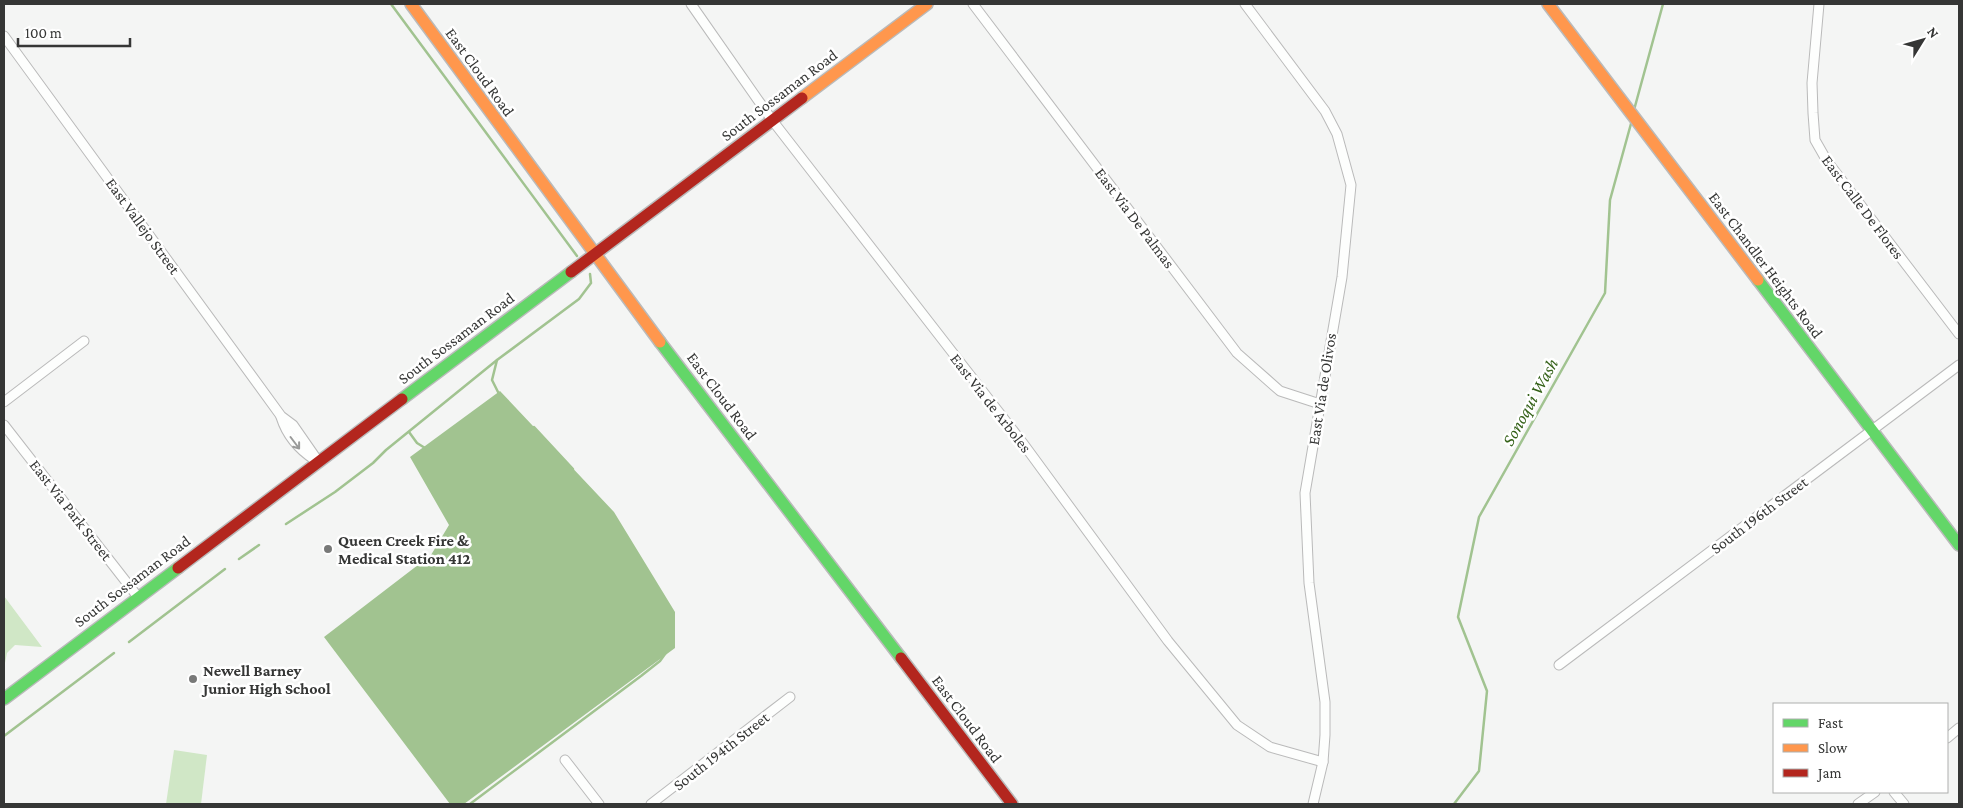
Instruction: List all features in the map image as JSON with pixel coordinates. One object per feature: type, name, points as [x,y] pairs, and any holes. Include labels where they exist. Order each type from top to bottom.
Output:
[{"type":"main road","name":"East Cloud Road","points":[[411,4],[594,255],[1012,804]]},
{"type":"main road","name":"South Sossaman Road","points":[[4,698],[927,4]]},
{"type":"main road","name":"East Chandler Heights Road","points":[[1548,4],[1959,545]]},
{"type":"street","name":"East Via de Arboles","points":[[691,4],[772,120],[1022,442],[1168,641],[1236,725],[1270,747],[1323,762]]},
{"type":"street","name":"East Via De Palmas","points":[[973,4],[1236,354],[1280,391],[1320,404]]},
{"type":"street","name":"East Via de Olivos","points":[[1245,4],[1326,111],[1337,134],[1351,185],[1342,277],[1332,324],[1305,493],[1309,583],[1325,702],[1323,762],[1313,804]]},
{"type":"street","name":"East Calle De Flores","points":[[1819,4],[1812,84],[1815,140],[1827,161],[1959,334]]},
{"type":"street","name":"East Vallejo Street","points":[[4,36],[281,416],[286,431],[301,451],[318,461]]},
{"type":"street","points":[[4,402],[84,341]]},
{"type":"street","name":"South 196th Street","points":[[1559,665],[1959,364]]},
{"type":"street","name":"East Via Park Street","points":[[4,424],[138,597]]},
{"type":"street","name":"South 194th Street","points":[[651,804],[790,697]]},
{"type":"street","points":[[1948,737],[1959,728]]},
{"type":"street","points":[[565,760],[599,804]]},
{"type":"street","points":[[1858,804],[1874,793]]},
{"type":"street","points":[[1895,793],[1904,804]]},
{"type":"shaded area","points":[[500,391],[614,512],[675,612],[675,648],[464,804],[450,804],[324,637],[431,555],[449,525],[410,457]]},
{"type":"shaded area","points":[[4,596],[42,647],[15,645],[7,653],[4,668]]},
{"type":"shaded area","points":[[174,750],[207,755],[201,804],[166,804]]},
{"type":"waterway","points":[[391,4],[577,256]]},
{"type":"waterway","name":"Sonoqui Wash","points":[[1634,110],[1663,4]]},
{"type":"waterway","name":"Sonoqui Wash","points":[[1454,804],[1479,771],[1487,691],[1458,617],[1479,517],[1605,293],[1610,200],[1632,120]]},
{"type":"waterway","points":[[286,524],[335,492],[373,463],[386,450],[497,360],[579,299],[591,283],[590,274]]},
{"type":"waterway","points":[[497,360],[492,380],[499,394]]},
{"type":"waterway","points":[[534,427],[573,469]]},
{"type":"waterway","points":[[409,432],[417,443],[425,448]]},
{"type":"waterway","points":[[239,559],[259,545]]},
{"type":"waterway","points":[[129,642],[225,569]]},
{"type":"waterway","points":[[4,736],[114,653]]},
{"type":"waterway","points":[[470,804],[641,676],[660,661],[665,654]]},
{"type":"traffic: fast","points":[[402,399],[571,272]]},
{"type":"traffic: fast","points":[[1758,280],[1959,545]]},
{"type":"traffic: fast","points":[[660,342],[901,658]]},
{"type":"traffic: fast","points":[[4,699],[178,568]]},
{"type":"traffic: slow","points":[[411,4],[660,342]]},
{"type":"traffic: slow","points":[[802,98],[927,4]]},
{"type":"traffic: slow","points":[[1548,4],[1758,280]]},
{"type":"traffic: jam","points":[[571,272],[802,98]]},
{"type":"traffic: jam","points":[[178,568],[402,399]]},
{"type":"traffic: jam","points":[[901,658],[1012,804]]},
{"type":"place","name":"Queen Creek Fire & Medical Station 412","points":[[328,549]]},
{"type":"place","name":"Newell Barney Junior High School","points":[[193,679]]}]
